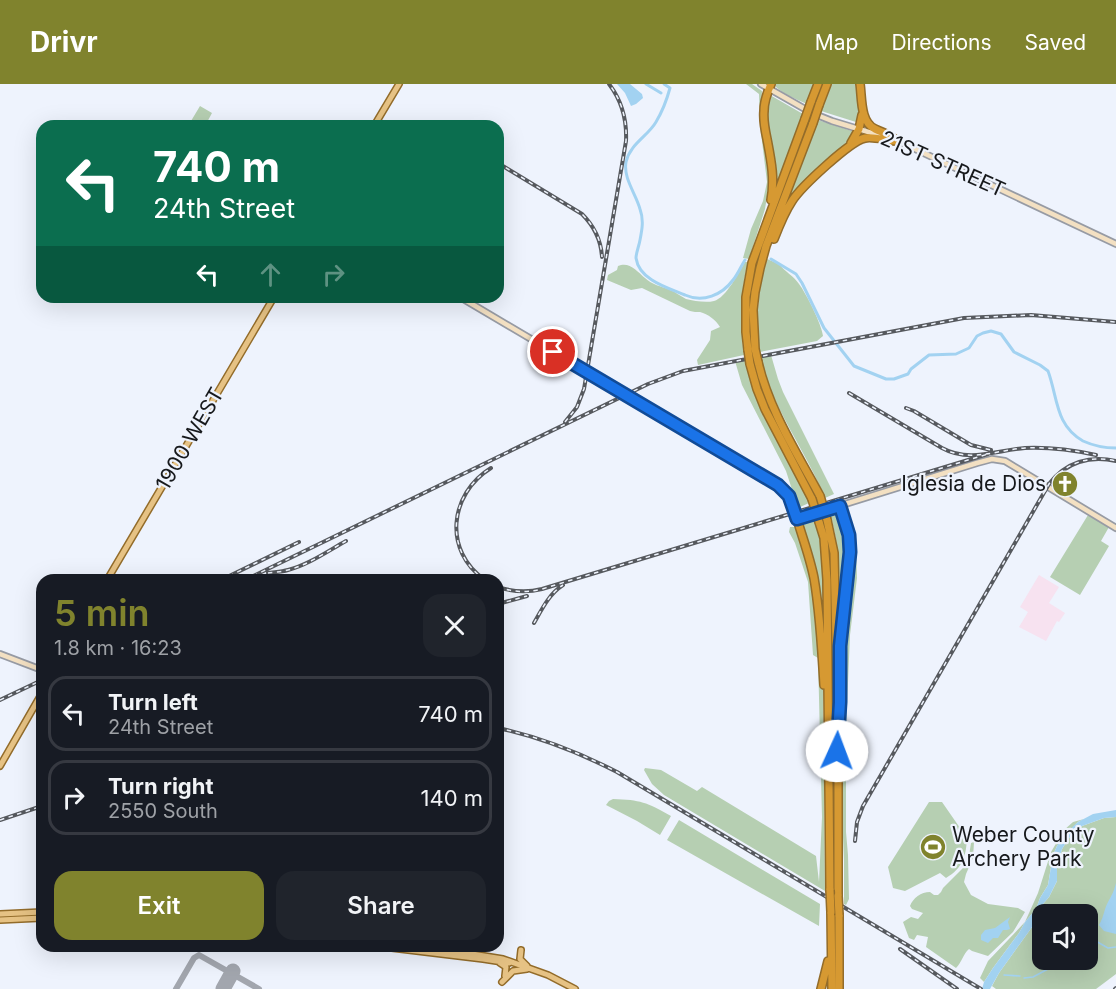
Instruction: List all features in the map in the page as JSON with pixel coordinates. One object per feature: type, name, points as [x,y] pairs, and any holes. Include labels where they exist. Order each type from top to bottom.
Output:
[{"type":"highway","points":[[818,84],[752,263],[746,297],[746,332],[754,363],[757,389],[812,499],[825,547],[831,928],[837,989]]},
{"type":"highway","points":[[751,349],[755,292],[766,246],[827,84]]},
{"type":"highway","points":[[860,84],[866,121],[877,130],[890,134],[897,141]]},
{"type":"highway","points":[[760,240],[773,186],[764,116],[764,104],[770,86]]},
{"type":"highway","points":[[845,150],[854,140],[859,129],[863,109]]},
{"type":"highway","points":[[760,268],[784,215],[807,183],[857,141],[874,137],[897,141]]},
{"type":"highway","points":[[754,363],[769,398],[820,496],[828,519],[834,553],[839,915],[837,989]]},
{"type":"highway","points":[[837,733],[840,702],[840,646],[850,552],[849,535],[840,506]]},
{"type":"highway","points":[[797,519],[807,548],[819,616],[828,734]]},
{"type":"highway","points":[[821,989],[827,966],[831,928]]},
{"type":"main road","points":[[378,120],[399,84]]},
{"type":"main road","name":"21ST STREET","points":[[761,84],[770,86],[812,113],[897,141],[1116,244]]},
{"type":"main road","name":"1900 WEST","points":[[111,574],[269,303]]},
{"type":"main road","points":[[470,303],[778,485],[789,496],[797,519],[984,461],[997,460],[1005,461],[1116,528]]},
{"type":"main road","points":[[0,654],[36,668]]},
{"type":"main road","points":[[0,766],[36,703]]},
{"type":"main road","points":[[0,918],[36,913]]},
{"type":"main road","points":[[0,918],[36,918]]},
{"type":"main road","points":[[424,952],[501,961],[520,952],[520,959],[530,969]]},
{"type":"main road","points":[[454,952],[530,969],[575,989]]},
{"type":"main road","points":[[501,961],[506,967],[506,976]]},
{"type":"main road","points":[[502,982],[513,971],[530,969]]},
{"type":"shaded area","points":[[1039,575],[1059,587],[1049,603],[1065,613],[1059,622],[1057,621],[1046,641],[1019,627],[1028,612],[1020,607]]},
{"type":"green space","points":[[746,84],[752,84],[762,91],[761,111],[770,179],[765,209],[749,259],[743,258],[751,229],[763,201],[767,182],[760,125],[759,94]]},
{"type":"green space","points":[[773,84],[814,84],[807,104],[784,93]]},
{"type":"green space","points":[[831,84],[859,84],[862,108],[859,123],[821,111]]},
{"type":"green space","points":[[770,95],[803,114],[774,194],[765,105]]},
{"type":"green space","points":[[200,106],[212,113],[208,120],[192,120]]},
{"type":"green space","points":[[818,120],[855,132],[852,140],[809,180],[781,219]]},
{"type":"green space","points":[[767,259],[779,264],[802,288],[822,331],[823,336],[817,341],[760,352],[758,306]]},
{"type":"green space","points":[[745,262],[748,262],[743,285],[742,308],[744,355],[698,365],[697,360],[710,340],[711,331],[720,327],[714,320],[706,314],[690,311],[642,288],[631,290],[607,280],[608,275],[617,270],[618,266],[626,265],[651,282],[686,299],[711,302],[719,299],[728,290]]},
{"type":"green space","points":[[771,355],[783,392],[834,494],[825,498],[770,388],[761,357]]},
{"type":"green space","points":[[745,359],[761,408],[799,479],[809,503],[798,508],[786,471],[742,385],[735,361]]},
{"type":"green space","points":[[848,509],[856,543],[857,578],[850,635],[846,730],[846,832],[849,899],[846,905],[844,904],[841,665],[853,544],[845,512]]},
{"type":"green space","points":[[839,511],[848,537],[840,635],[838,559],[830,514]]},
{"type":"green space","points":[[1088,515],[1109,527],[1101,541],[1109,546],[1080,595],[1050,577]]},
{"type":"green space","points":[[815,519],[822,550],[824,652],[801,524]]},
{"type":"green space","points":[[790,527],[796,527],[811,569],[823,667],[825,891],[664,795],[652,784],[644,770],[645,768],[661,770],[697,791],[702,787],[816,856],[819,882],[822,817],[818,658],[813,655],[808,582],[789,532]]},
{"type":"green space","points":[[613,799],[643,803],[671,816],[660,835],[606,805]]},
{"type":"green space","name":"Weber County Archery Park","points":[[929,802],[942,802],[967,838],[966,850],[960,866],[946,878],[940,873],[905,891],[893,888],[888,867]]},
{"type":"green space","points":[[1116,817],[1116,974],[1096,989],[996,989],[992,986],[999,973],[1032,927],[1032,970],[1098,970],[1098,904],[1043,904],[1057,881],[1057,866],[1062,849],[1069,838],[1082,826],[1104,818]]},
{"type":"green space","points":[[1084,819],[1078,822],[1057,846],[1053,855],[1048,885],[1038,904],[1033,904],[1051,852],[1064,830],[1073,822]]},
{"type":"green space","points":[[679,820],[820,904],[819,926],[667,840]]},
{"type":"green space","points":[[974,842],[973,858],[964,882],[971,895],[988,904],[1018,908],[1025,912],[1013,932],[988,956],[969,949],[956,968],[926,947],[928,937],[917,935],[914,940],[909,938],[903,922],[911,917],[918,919],[923,913],[912,909],[910,906],[913,900],[927,892],[938,895],[968,862],[971,843]]},
{"type":"green space","points":[[1032,906],[1032,914],[1025,922]]},
{"type":"green space","points":[[1025,922],[984,982],[980,978],[988,961]]},
{"type":"water","points":[[617,84],[630,84],[642,94],[643,98],[631,106],[625,93]]},
{"type":"water","points":[[1116,810],[1116,817],[1104,818],[1082,826],[1069,838],[1062,849],[1057,866],[1057,881],[1049,897],[1043,904],[1038,904],[1048,885],[1053,855],[1057,846],[1078,822],[1093,814]]},
{"type":"water","points":[[1116,883],[1116,934],[1104,931],[1099,925]]},
{"type":"water","points":[[1032,914],[1032,927],[990,989],[982,989],[984,982]]},
{"type":"water","points":[[1010,917],[1008,922],[1010,929],[1003,930],[998,938],[993,938],[988,943],[981,940],[981,935],[985,930],[995,928]]},
{"type":"waterway","points":[[646,84],[661,93]]},
{"type":"waterway","points":[[664,84],[670,88],[660,114],[653,127],[631,150],[626,162],[628,180],[642,217],[636,256],[638,266],[648,278],[663,286],[685,295],[705,298],[729,285],[745,260]]},
{"type":"waterway","points":[[771,259],[796,274],[824,328],[854,366],[886,379],[894,379],[908,374],[929,355],[956,354],[969,348],[977,336],[983,333],[991,331],[1001,334],[1014,352],[1048,371],[1062,419],[1074,435],[1091,444],[1116,448]]},
{"type":"waterway","points":[[1098,942],[1108,948],[1116,947]]},
{"type":"waterway","points":[[1024,978],[1033,977],[1046,970]]},
{"type":"waterway","points":[[1004,975],[1020,976]]},
{"type":"taxiway","points":[[176,989],[194,958],[199,955],[259,989]]},
{"type":"runway","points":[[223,989],[233,971]]},
{"type":"railway","points":[[565,422],[577,407],[584,389],[626,141],[623,111],[609,84]]},
{"type":"railway","points":[[504,167],[582,214],[596,233],[602,257]]},
{"type":"railway","points":[[257,574],[648,384],[683,371],[964,318],[1031,315],[1116,322]]},
{"type":"railway","points":[[849,393],[942,448],[962,455],[1025,448],[1070,450],[1096,455]]},
{"type":"railway","points":[[906,408],[971,445],[991,450]]},
{"type":"railway","points":[[504,589],[520,591],[542,589],[988,454]]},
{"type":"railway","points":[[855,841],[857,822],[863,806],[1049,484],[1063,470],[1079,462],[1097,459],[1116,461]]},
{"type":"railway","points":[[478,574],[462,554],[457,539],[456,523],[466,492],[491,468]]},
{"type":"railway","points":[[268,573],[285,571],[303,565],[346,541]]},
{"type":"railway","points":[[233,574],[299,542]]},
{"type":"railway","points":[[534,623],[550,597],[563,585]]},
{"type":"railway","points":[[504,602],[527,596]]},
{"type":"railway","points":[[0,700],[36,683]]},
{"type":"railway","points":[[504,730],[559,746],[617,772],[981,989]]},
{"type":"railway","points":[[0,820],[36,808]]},
{"type":"railway","points":[[900,949],[957,989]]},
{"type":"place","name":"Iglesia de Dios","points":[[1065,484]]},
{"type":"place","name":"Weber County Archery Park","points":[[933,847]]},
{"type":"route","points":[[553,352],[783,488],[789,496],[797,519],[840,506],[849,535],[850,552],[840,646],[837,751]]}]
